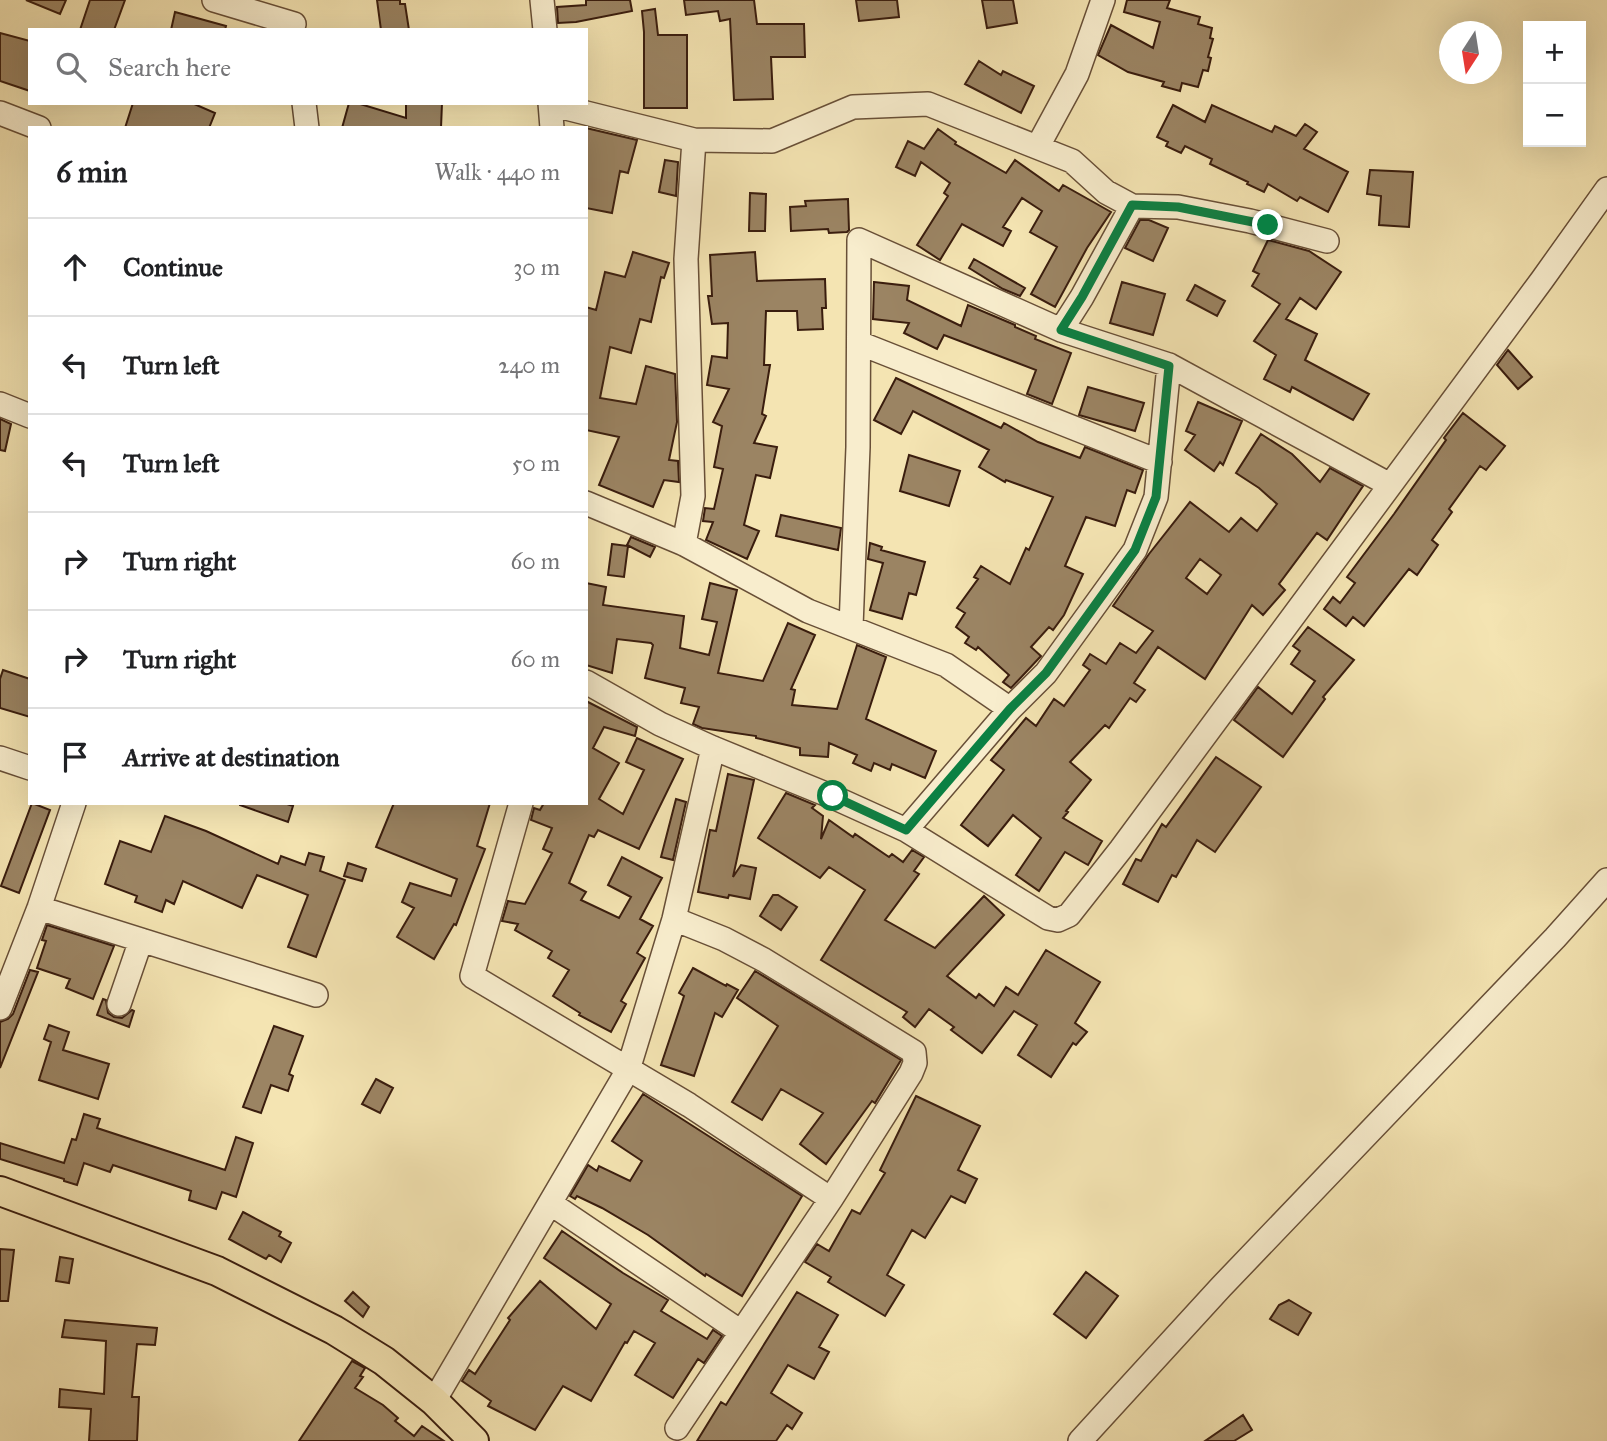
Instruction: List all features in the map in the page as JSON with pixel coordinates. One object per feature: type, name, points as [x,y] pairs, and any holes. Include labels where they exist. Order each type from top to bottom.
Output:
[{"type":"main road","points":[[0,1191],[217,1271],[334,1330],[384,1361],[434,1401],[474,1441]]},
{"type":"street","points":[[214,0],[295,27]]},
{"type":"street","points":[[288,0],[295,27]]},
{"type":"street","points":[[542,0],[545,28]]},
{"type":"street","points":[[1038,146],[1077,74],[1103,0]]},
{"type":"street","points":[[554,105],[694,139],[772,141],[853,107],[928,104],[1072,161],[1106,192],[1132,205],[1178,207],[1250,220],[1327,241]]},
{"type":"street","points":[[304,105],[307,126]]},
{"type":"street","points":[[550,105],[552,126]]},
{"type":"street","points":[[0,113],[34,126]]},
{"type":"street","points":[[684,544],[693,496],[686,259],[694,139]]},
{"type":"street","points":[[588,683],[660,724],[833,796],[906,830],[1048,918],[1058,920],[1069,915],[1121,849],[1607,189]]},
{"type":"street","points":[[1061,330],[1132,205]]},
{"type":"street","points":[[851,627],[858,447],[859,240],[1061,330],[1169,366],[1390,485]]},
{"type":"street","points":[[859,343],[1160,461]]},
{"type":"street","points":[[906,830],[1010,709],[1046,673],[1135,550],[1156,497],[1169,366]]},
{"type":"street","points":[[0,404],[28,415]]},
{"type":"street","points":[[588,504],[684,544],[808,611],[946,665],[1010,709]]},
{"type":"street","points":[[434,1401],[628,1070],[674,919],[713,748]]},
{"type":"street","points":[[0,758],[28,767]]},
{"type":"street","points":[[0,1008],[39,908],[73,805]]},
{"type":"street","points":[[520,805],[472,976],[689,1105],[831,1199]]},
{"type":"street","points":[[1080,1441],[1221,1287],[1555,938],[1607,880]]},
{"type":"street","points":[[39,908],[316,996]]},
{"type":"street","points":[[674,919],[724,939],[764,960],[914,1052],[915,1063],[831,1199],[677,1428]]},
{"type":"street","points":[[119,1004],[141,940]]},
{"type":"street","points":[[550,1203],[741,1332]]},
{"type":"building","points":[[26,0],[66,0],[60,14]]},
{"type":"building","points":[[90,0],[125,0],[115,28],[81,28]]},
{"type":"building","points":[[377,0],[400,0],[400,4],[405,4],[409,28],[381,28]]},
{"type":"building","points":[[586,0],[630,0],[632,11],[558,23],[557,7],[586,5]]},
{"type":"building","points":[[684,0],[754,0],[757,24],[804,24],[805,57],[771,57],[773,99],[734,100],[730,19],[720,21],[718,11],[686,15]]},
{"type":"building","points":[[856,0],[897,0],[899,17],[859,21]]},
{"type":"building","points":[[982,0],[1013,0],[1017,23],[987,28]]},
{"type":"building","points":[[1127,0],[1170,0],[1167,8],[1200,17],[1198,24],[1212,28],[1208,71],[1203,70],[1198,87],[1182,83],[1180,91],[1162,86],[1164,82],[1128,72],[1098,55],[1111,25],[1153,48],[1160,22],[1124,12]]},
{"type":"building","points":[[655,9],[658,35],[687,35],[687,108],[644,108],[642,11]]},
{"type":"building","points":[[175,12],[226,26],[226,28],[171,28]]},
{"type":"building","points":[[0,33],[28,40],[28,90],[0,81]]},
{"type":"building","points":[[979,61],[1001,75],[1003,71],[1034,86],[1021,113],[965,84]]},
{"type":"building","points":[[132,105],[197,105],[215,113],[210,126],[126,126]]},
{"type":"building","points":[[348,105],[364,105],[406,118],[406,105],[442,105],[441,126],[343,126]]},
{"type":"building","points":[[1173,105],[1205,122],[1212,105],[1272,132],[1275,126],[1296,136],[1305,124],[1317,132],[1304,149],[1348,172],[1328,212],[1300,197],[1297,201],[1268,184],[1264,192],[1210,164],[1212,159],[1185,146],[1181,153],[1166,146],[1168,142],[1157,137]]},
{"type":"building","points":[[588,128],[637,140],[628,173],[620,171],[612,213],[588,208]]},
{"type":"building","points":[[938,129],[956,142],[955,144],[1006,173],[1015,160],[1059,191],[1063,185],[1111,212],[1087,248],[1055,307],[1031,294],[1057,247],[1030,232],[1042,211],[1022,198],[1003,227],[1011,231],[1003,246],[962,224],[940,260],[917,245],[948,196],[944,193],[950,183],[921,162],[915,176],[896,167],[908,141],[924,149]]},
{"type":"building","points":[[665,160],[678,162],[676,196],[659,192]]},
{"type":"building","points":[[1370,170],[1413,172],[1409,227],[1379,225],[1381,196],[1367,194]]},
{"type":"building","points":[[750,193],[766,194],[765,231],[749,231]]},
{"type":"building","points":[[848,199],[847,232],[829,233],[828,229],[791,231],[790,207],[806,206],[805,201]]},
{"type":"building","points":[[1140,220],[1149,220],[1168,228],[1153,261],[1125,248]]},
{"type":"building","points":[[1268,240],[1309,251],[1341,272],[1316,309],[1300,298],[1286,319],[1317,334],[1305,360],[1369,394],[1353,420],[1292,387],[1290,392],[1264,379],[1276,355],[1254,341],[1280,304],[1252,286],[1259,274],[1253,271]]},
{"type":"building","points":[[633,252],[669,263],[664,278],[661,277],[651,322],[640,319],[631,353],[610,347],[600,398],[636,404],[646,366],[675,374],[677,422],[669,460],[678,461],[679,482],[664,480],[653,507],[599,485],[619,437],[588,430],[588,308],[596,310],[605,272],[625,277]]},
{"type":"building","points":[[755,252],[757,281],[825,279],[826,308],[822,308],[823,329],[798,330],[797,311],[766,311],[764,365],[770,365],[762,414],[766,416],[754,443],[777,447],[770,478],[756,475],[744,525],[759,531],[747,559],[706,540],[713,522],[703,521],[705,508],[714,509],[723,469],[714,467],[722,426],[713,422],[729,389],[707,385],[712,356],[727,358],[728,323],[712,324],[708,296],[712,296],[710,255]]},
{"type":"building","points":[[974,259],[1025,288],[1020,296],[969,268]]},
{"type":"building","points":[[874,282],[909,286],[907,300],[961,326],[968,305],[1015,325],[1036,336],[1035,339],[1071,353],[1052,404],[1027,394],[1036,370],[944,335],[937,349],[904,333],[909,323],[873,319]]},
{"type":"building","points":[[1122,282],[1165,294],[1153,335],[1110,323]]},
{"type":"building","points":[[1195,285],[1225,301],[1217,316],[1187,300]]},
{"type":"building","points":[[1508,350],[1532,377],[1518,389],[1497,365]]},
{"type":"building","points":[[896,378],[1001,428],[1004,423],[1038,442],[1080,458],[1085,447],[1143,470],[1135,493],[1127,490],[1115,526],[1086,517],[1065,566],[1083,574],[1064,615],[1053,630],[1049,627],[1031,647],[1041,656],[1011,688],[1003,682],[1009,675],[978,647],[976,650],[965,643],[969,637],[956,627],[965,613],[957,608],[978,579],[974,577],[981,566],[1010,584],[1053,497],[1006,480],[1005,482],[979,467],[989,450],[913,411],[901,434],[874,420]]},
{"type":"building","points":[[1088,387],[1144,403],[1135,431],[1079,415]]},
{"type":"building","points":[[1198,402],[1242,421],[1223,465],[1220,462],[1214,471],[1185,450],[1195,435],[1186,431]]},
{"type":"building","points":[[1463,413],[1505,446],[1486,470],[1480,466],[1449,509],[1452,512],[1432,540],[1438,545],[1417,575],[1409,569],[1364,626],[1353,617],[1346,626],[1324,609],[1333,597],[1340,603],[1355,583],[1347,577]]},
{"type":"building","points":[[0,419],[11,424],[5,451],[0,450]]},
{"type":"building","points":[[1261,434],[1292,454],[1320,482],[1330,468],[1363,486],[1327,540],[1317,533],[1279,584],[1285,590],[1263,615],[1252,605],[1205,679],[1158,647],[1134,683],[1145,690],[1136,702],[1130,698],[1109,728],[1105,725],[1070,762],[1091,780],[1063,818],[1102,841],[1088,865],[1065,852],[1039,891],[1016,875],[1041,838],[1013,815],[988,846],[961,825],[1004,770],[991,760],[1026,718],[1036,726],[1054,699],[1064,706],[1090,670],[1083,665],[1090,654],[1106,664],[1120,643],[1136,653],[1153,631],[1113,606],[1190,502],[1229,532],[1241,518],[1257,531],[1277,504],[1236,473]],"holes":[[[1200,559],[1221,575],[1207,594],[1186,578]]]},
{"type":"building","points":[[909,455],[960,471],[949,506],[900,491]]},
{"type":"building","points":[[781,515],[841,528],[838,550],[776,536]]},
{"type":"building","points":[[631,537],[655,547],[650,557],[627,545]]},
{"type":"building","points":[[870,543],[882,547],[881,550],[925,562],[916,595],[909,593],[902,619],[870,610],[883,563],[868,559]]},
{"type":"building","points":[[612,544],[628,546],[624,577],[608,575]]},
{"type":"building","points":[[588,583],[606,587],[603,605],[684,616],[680,648],[709,655],[717,622],[702,619],[710,583],[737,590],[718,673],[763,681],[788,623],[815,635],[791,689],[795,690],[792,705],[837,709],[857,645],[886,657],[866,719],[936,751],[925,778],[892,764],[890,770],[874,763],[871,771],[853,763],[857,755],[829,743],[828,757],[800,755],[800,748],[756,736],[702,728],[693,724],[699,707],[681,703],[685,688],[645,678],[653,645],[651,643],[617,639],[612,673],[588,666]]},
{"type":"building","points":[[1308,627],[1354,660],[1323,697],[1325,699],[1283,757],[1234,720],[1258,687],[1292,714],[1315,681],[1291,664],[1300,651],[1293,646]]},
{"type":"building","points":[[3,670],[28,678],[28,716],[0,708],[0,679]]},
{"type":"building","points":[[588,702],[637,727],[635,736],[604,727],[593,748],[619,763],[599,799],[623,814],[644,770],[626,762],[637,738],[683,759],[639,849],[598,830],[594,837],[589,835],[569,883],[586,892],[581,900],[619,918],[631,897],[608,885],[622,857],[662,878],[640,919],[653,926],[637,953],[645,958],[621,1001],[626,1004],[611,1032],[579,1015],[580,1013],[553,996],[569,970],[548,958],[552,951],[515,930],[518,924],[502,921],[508,901],[525,904],[552,853],[543,849],[552,828],[531,820],[534,808],[540,810],[543,805],[588,805]]},
{"type":"building","points":[[1216,757],[1261,787],[1215,852],[1197,840],[1176,877],[1172,875],[1158,902],[1123,884],[1136,859],[1141,861],[1162,824],[1166,827]]},
{"type":"building","points":[[728,774],[754,780],[733,877],[741,865],[756,868],[750,899],[698,892],[710,830],[716,831]]},
{"type":"building","points":[[786,793],[815,805],[812,808],[823,816],[821,839],[829,820],[889,857],[892,854],[903,862],[912,850],[924,857],[914,871],[919,874],[885,920],[935,948],[984,896],[1004,915],[947,976],[976,998],[979,994],[994,1006],[1006,987],[1018,995],[1046,950],[1100,982],[1075,1023],[1087,1032],[1076,1045],[1073,1043],[1051,1077],[1018,1055],[1037,1025],[1014,1011],[982,1053],[951,1030],[954,1027],[929,1009],[915,1027],[903,1017],[907,1012],[821,960],[865,890],[829,867],[820,878],[758,838]]},
{"type":"building","points":[[676,799],[686,802],[673,860],[661,857]]},
{"type":"building","points":[[31,805],[50,810],[19,893],[1,886]]},
{"type":"building","points":[[240,805],[293,806],[288,822]]},
{"type":"building","points":[[393,805],[489,805],[477,846],[485,849],[456,925],[454,924],[434,959],[397,937],[414,908],[402,902],[410,883],[451,896],[457,879],[376,847]]},
{"type":"building","points":[[165,816],[206,831],[278,864],[281,856],[305,865],[309,853],[324,857],[320,871],[345,880],[316,957],[288,947],[308,895],[257,875],[242,908],[183,881],[174,904],[166,900],[162,912],[135,902],[137,896],[105,884],[120,841],[151,852]]},
{"type":"building","points":[[348,863],[366,869],[362,881],[344,876]]},
{"type":"building","points":[[773,895],[778,895],[797,907],[781,930],[760,916]]},
{"type":"building","points":[[47,925],[114,946],[93,999],[66,988],[70,979],[37,968],[46,941],[42,940]]},
{"type":"building","points":[[693,968],[738,990],[722,1017],[715,1013],[694,1076],[661,1065],[684,996],[679,993]]},
{"type":"building","points":[[30,970],[38,972],[0,1068],[0,1022],[13,1014]]},
{"type":"building","points":[[755,971],[901,1060],[875,1103],[872,1101],[826,1164],[800,1144],[823,1113],[781,1089],[762,1120],[732,1102],[778,1026],[737,998]]},
{"type":"building","points":[[103,999],[106,1000],[108,1013],[114,1017],[122,1018],[134,1011],[129,1027],[97,1015]]},
{"type":"building","points":[[49,1025],[69,1032],[63,1050],[109,1064],[98,1099],[39,1080],[51,1042],[44,1039]]},
{"type":"building","points":[[274,1026],[303,1036],[289,1074],[293,1076],[288,1091],[271,1085],[261,1113],[243,1107]]},
{"type":"building","points":[[376,1079],[393,1088],[380,1113],[362,1104]]},
{"type":"building","points":[[643,1094],[802,1196],[742,1296],[706,1274],[705,1276],[648,1235],[602,1208],[577,1196],[575,1199],[570,1196],[588,1165],[597,1171],[599,1166],[630,1181],[642,1161],[612,1141]]},
{"type":"building","points":[[916,1096],[980,1126],[958,1170],[977,1179],[965,1203],[951,1196],[925,1238],[912,1230],[887,1275],[904,1285],[885,1316],[828,1282],[831,1277],[805,1262],[817,1244],[829,1251],[852,1210],[860,1214],[885,1173],[880,1170]]},
{"type":"building","points":[[84,1114],[100,1119],[97,1128],[225,1170],[236,1137],[253,1143],[236,1197],[222,1192],[216,1209],[189,1200],[191,1191],[113,1165],[110,1172],[84,1163],[77,1185],[0,1159],[0,1143],[64,1163],[72,1139],[76,1140]]},
{"type":"building","points":[[243,1212],[281,1232],[279,1236],[291,1243],[281,1262],[269,1255],[266,1259],[229,1239]]},
{"type":"building","points":[[562,1231],[668,1300],[661,1311],[707,1339],[713,1330],[722,1336],[704,1363],[698,1359],[673,1398],[635,1375],[655,1343],[634,1331],[591,1401],[563,1386],[535,1430],[488,1406],[491,1401],[462,1381],[469,1370],[475,1374],[510,1320],[508,1318],[540,1281],[596,1329],[611,1304],[544,1258]]},
{"type":"building","points":[[0,1249],[14,1250],[8,1301],[0,1301]]},
{"type":"building","points":[[60,1257],[73,1259],[69,1283],[56,1281]]},
{"type":"building","points":[[1086,1272],[1118,1296],[1086,1338],[1054,1314]]},
{"type":"building","points":[[353,1292],[369,1307],[363,1317],[345,1301]]},
{"type":"building","points":[[797,1292],[838,1315],[819,1347],[829,1352],[814,1379],[788,1365],[771,1393],[802,1413],[792,1429],[787,1425],[776,1441],[697,1441],[721,1402],[726,1405]]},
{"type":"building","points":[[1289,1300],[1311,1313],[1298,1335],[1270,1319],[1279,1305]]},
{"type":"building","points":[[65,1320],[157,1328],[155,1345],[137,1344],[132,1397],[139,1397],[137,1441],[89,1441],[91,1409],[59,1407],[60,1389],[104,1394],[106,1341],[62,1337]]},
{"type":"building","points":[[352,1361],[365,1368],[360,1376],[363,1377],[355,1388],[383,1405],[398,1418],[395,1421],[414,1436],[422,1426],[444,1441],[299,1441]]},
{"type":"building","points":[[1243,1415],[1252,1430],[1234,1441],[1205,1441]]},
{"type":"route","points":[[833,796],[906,830],[1010,709],[1046,673],[1135,550],[1156,497],[1169,366],[1061,330],[1132,205],[1178,207],[1268,225]]}]
